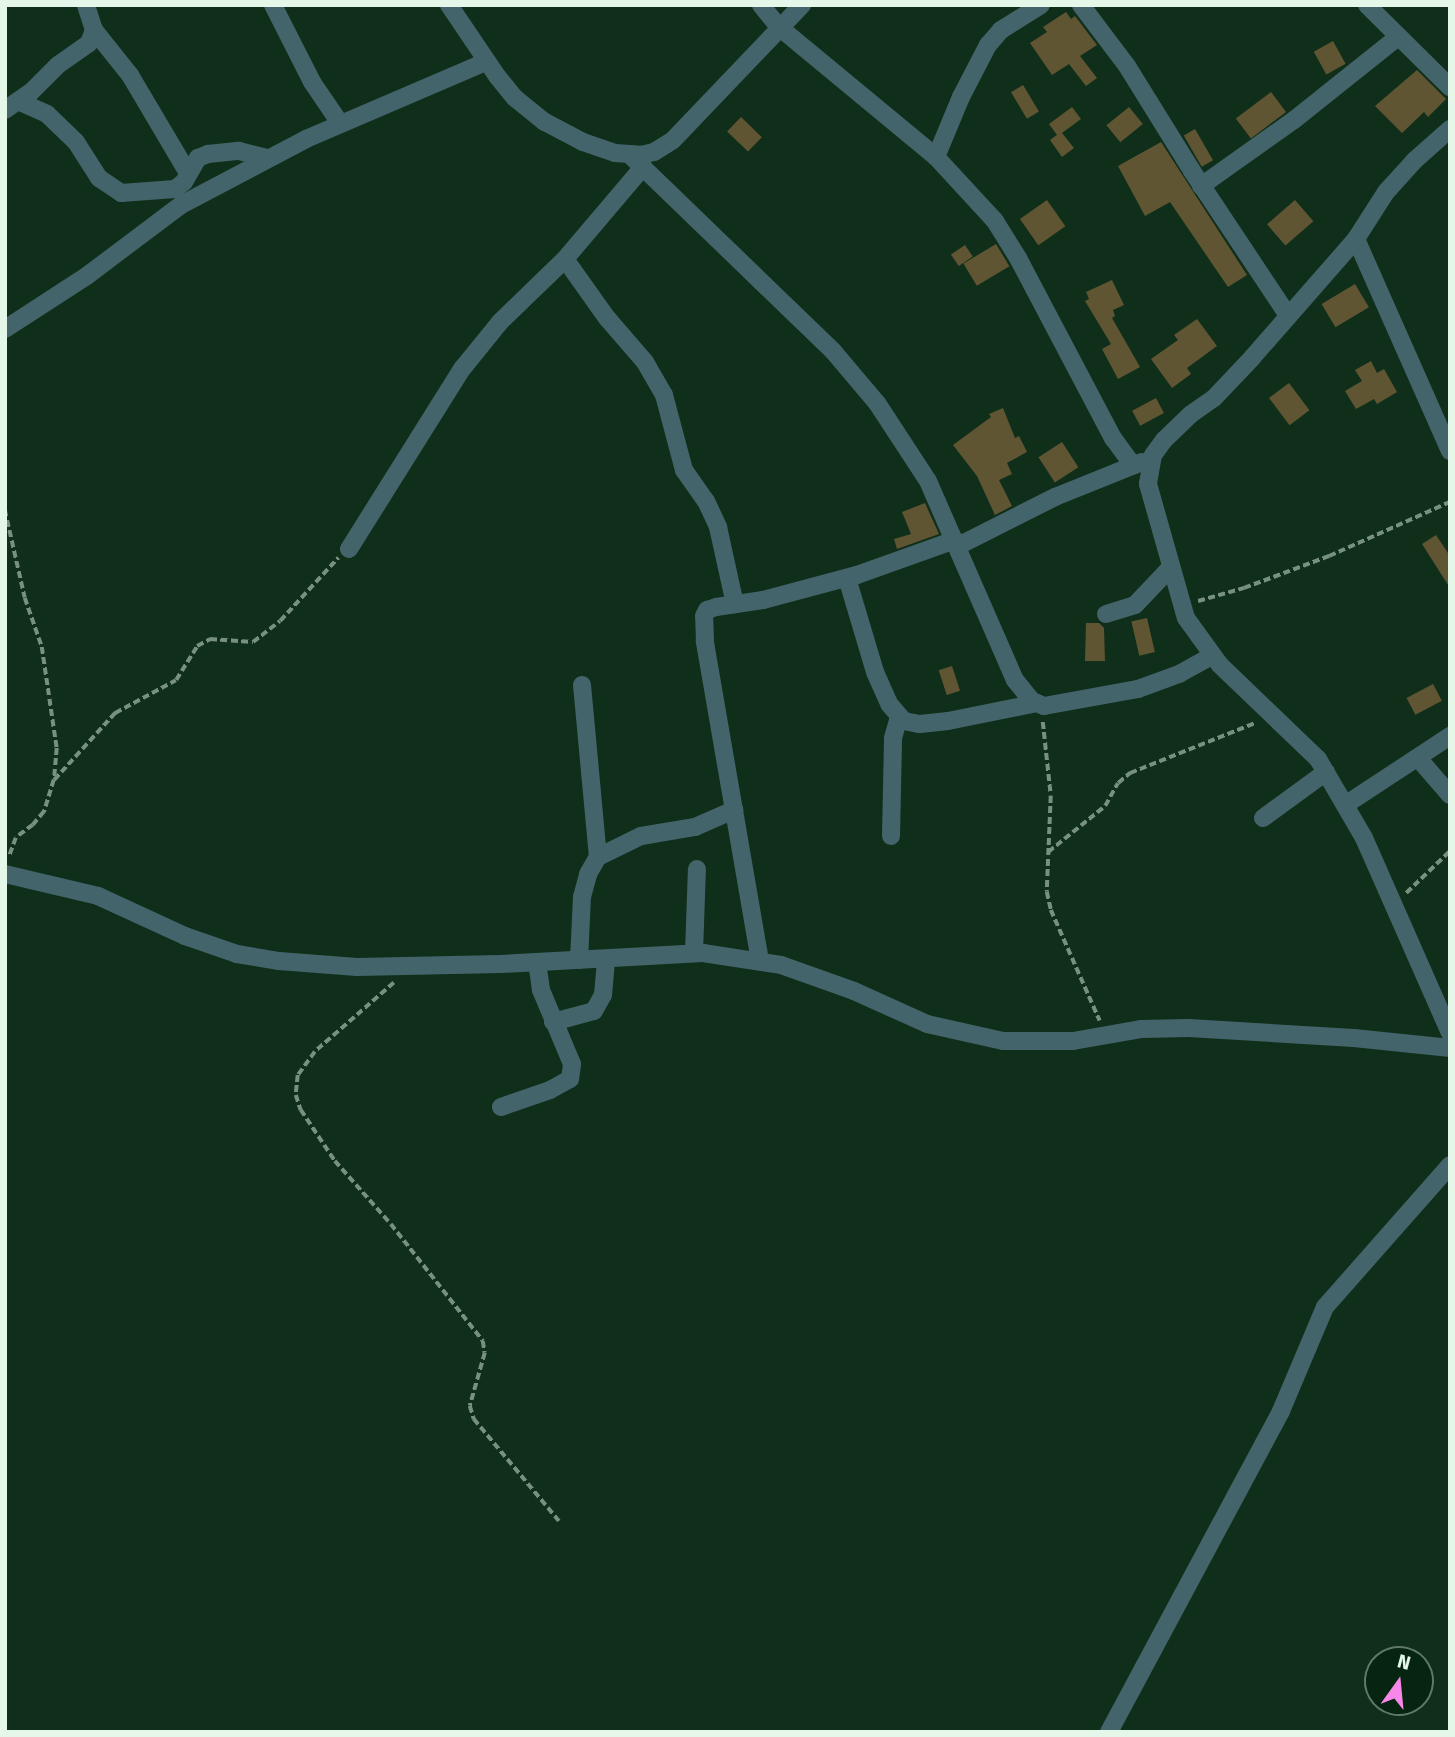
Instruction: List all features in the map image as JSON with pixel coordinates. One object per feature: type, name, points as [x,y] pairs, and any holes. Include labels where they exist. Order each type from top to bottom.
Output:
[{"type":"street","points":[[86,5],[94,30],[130,75],[188,173]]},
{"type":"street","points":[[273,5],[312,82],[340,123]]},
{"type":"street","points":[[449,5],[486,62],[515,98],[545,122],[583,142],[615,153],[629,154],[654,152],[673,140],[802,5]]},
{"type":"street","points":[[761,5],[779,27],[936,157],[995,221],[1018,258],[1113,438],[1133,466]]},
{"type":"street","points":[[936,157],[965,88],[988,45],[1001,30],[1041,5]]},
{"type":"street","points":[[1081,5],[1127,66],[1201,186],[1287,314]]},
{"type":"street","points":[[1367,5],[1450,87]]},
{"type":"street","points":[[12,106],[58,65],[89,43],[94,30]]},
{"type":"street","points":[[1201,186],[1294,120],[1398,37]]},
{"type":"street","points":[[5,329],[88,275],[181,205],[340,123],[486,62]]},
{"type":"street","points":[[12,106],[47,114],[76,142],[99,178],[121,193],[175,189],[184,181],[198,158],[208,154],[239,151],[268,158]]},
{"type":"street","points":[[1450,129],[1415,160],[1386,192],[1356,239],[1214,398],[1172,432],[1152,459],[1148,484],[1186,618],[1212,656],[1318,759],[1364,838],[1450,1032]]},
{"type":"street","points":[[629,154],[833,351],[877,403],[928,481],[1014,680],[1023,692],[1040,705]]},
{"type":"street","points":[[349,549],[462,369],[500,322],[565,259],[643,167]]},
{"type":"street","points":[[1356,239],[1450,451]]},
{"type":"street","points":[[565,259],[607,318],[645,362],[664,396],[684,470],[706,501],[718,527],[735,604]]},
{"type":"street","points":[[1431,406],[1450,402]]},
{"type":"street","points":[[760,961],[703,623],[707,610],[762,600],[847,578],[956,543],[1055,497],[1152,459]]},
{"type":"street","points":[[1106,614],[1135,605],[1171,567]]},
{"type":"street","points":[[847,578],[875,672],[890,705],[899,717],[920,724],[1138,689],[1179,674],[1212,656]]},
{"type":"street","points":[[582,685],[598,857]]},
{"type":"street","points":[[891,836],[893,738],[899,717]]},
{"type":"street","points":[[1345,805],[1450,736]]},
{"type":"street","points":[[1418,758],[1450,795]]},
{"type":"street","points":[[1263,818],[1326,772]]},
{"type":"street","points":[[579,960],[582,897],[588,874],[598,857],[641,836],[695,827],[734,810]]},
{"type":"street","points":[[694,953],[697,869]]},
{"type":"street","points":[[5,872],[98,896],[185,936],[237,954],[279,961],[357,967],[537,962],[694,953],[760,961],[828,981],[927,1024],[1003,1041],[1073,1041],[1142,1029],[1236,1030],[1450,1048]]},
{"type":"street","points":[[553,1022],[594,1011],[603,995],[606,959]]},
{"type":"street","points":[[500,1107],[550,1090],[570,1079],[572,1064],[541,990],[537,962]]},
{"type":"street","points":[[1109,1732],[1281,1411],[1325,1307],[1450,1165]]},
{"type":"path","points":[[1182,606],[1244,589],[1317,561],[1450,502]]},
{"type":"path","points":[[5,510],[48,678],[57,748],[54,780],[44,812],[16,838],[5,872]]},
{"type":"path","points":[[54,780],[115,713],[176,680],[197,646],[210,639],[253,642],[280,621],[325,570],[349,549]]},
{"type":"path","points":[[1040,705],[1051,796],[1047,892],[1051,910],[1105,1034]]},
{"type":"path","points":[[1048,852],[1105,806],[1118,783],[1130,773],[1273,717]]},
{"type":"path","points":[[1394,905],[1450,851]]},
{"type":"path","points":[[408,965],[386,990],[315,1052],[298,1076],[296,1095],[301,1110],[335,1161],[391,1224],[483,1340],[485,1353],[470,1406],[474,1419],[559,1521]]},
{"type":"building","points":[[1066,12],[1071,19],[1075,16],[1097,45],[1080,56],[1097,78],[1086,86],[1069,64],[1052,75],[1030,43],[1047,32],[1043,27]]},
{"type":"building","points":[[1333,41],[1346,64],[1326,74],[1314,52]]},
{"type":"building","points":[[1417,70],[1446,99],[1428,117],[1424,112],[1402,133],[1375,106]]},
{"type":"building","points":[[1023,85],[1039,112],[1027,119],[1011,92]]},
{"type":"building","points":[[1271,92],[1286,112],[1251,138],[1236,118]]},
{"type":"building","points":[[1072,107],[1081,119],[1062,133],[1074,148],[1062,157],[1050,140],[1057,135],[1049,124]]},
{"type":"building","points":[[1129,107],[1143,124],[1120,142],[1106,125]]},
{"type":"building","points":[[741,117],[762,137],[748,152],[727,131]]},
{"type":"building","points":[[1195,129],[1213,160],[1202,167],[1184,136]]},
{"type":"building","points":[[1161,142],[1247,275],[1228,287],[1170,202],[1145,216],[1118,166]]},
{"type":"building","points":[[1047,200],[1065,226],[1038,245],[1020,219]]},
{"type":"building","points":[[1295,200],[1313,221],[1285,245],[1267,224]]},
{"type":"building","points":[[996,244],[1009,266],[977,286],[963,264]]},
{"type":"building","points":[[965,245],[973,257],[959,266],[951,255]]},
{"type":"building","points":[[1112,280],[1124,305],[1113,310],[1115,316],[1112,318],[1140,367],[1118,379],[1102,349],[1111,344],[1085,301],[1089,299],[1086,292]]},
{"type":"building","points":[[1355,284],[1369,307],[1335,327],[1322,304]]},
{"type":"building","points":[[1197,319],[1217,346],[1187,368],[1191,374],[1172,388],[1151,359],[1178,340],[1174,335]]},
{"type":"building","points":[[1371,361],[1377,373],[1384,369],[1397,392],[1377,404],[1374,399],[1356,409],[1345,391],[1362,381],[1355,370]]},
{"type":"building","points":[[1289,383],[1309,410],[1289,425],[1269,398]]},
{"type":"building","points":[[1156,398],[1164,413],[1140,426],[1132,411]]},
{"type":"building","points":[[1003,408],[1015,438],[1019,436],[1027,452],[1007,463],[1012,474],[999,480],[1012,506],[995,515],[977,476],[953,445],[991,417],[989,414]]},
{"type":"building","points":[[1062,442],[1078,467],[1055,482],[1039,457]]},
{"type":"building","points":[[925,503],[939,534],[897,549],[894,539],[911,534],[902,512]]},
{"type":"building","points":[[1436,535],[1450,556],[1450,588],[1422,544]]},
{"type":"building","points":[[1147,618],[1155,652],[1139,656],[1131,622]]},
{"type":"building","points":[[1086,623],[1099,623],[1104,628],[1105,661],[1085,661]]},
{"type":"building","points":[[952,666],[960,691],[947,695],[939,670]]},
{"type":"building","points":[[1433,684],[1442,701],[1415,715],[1407,698]]}]
